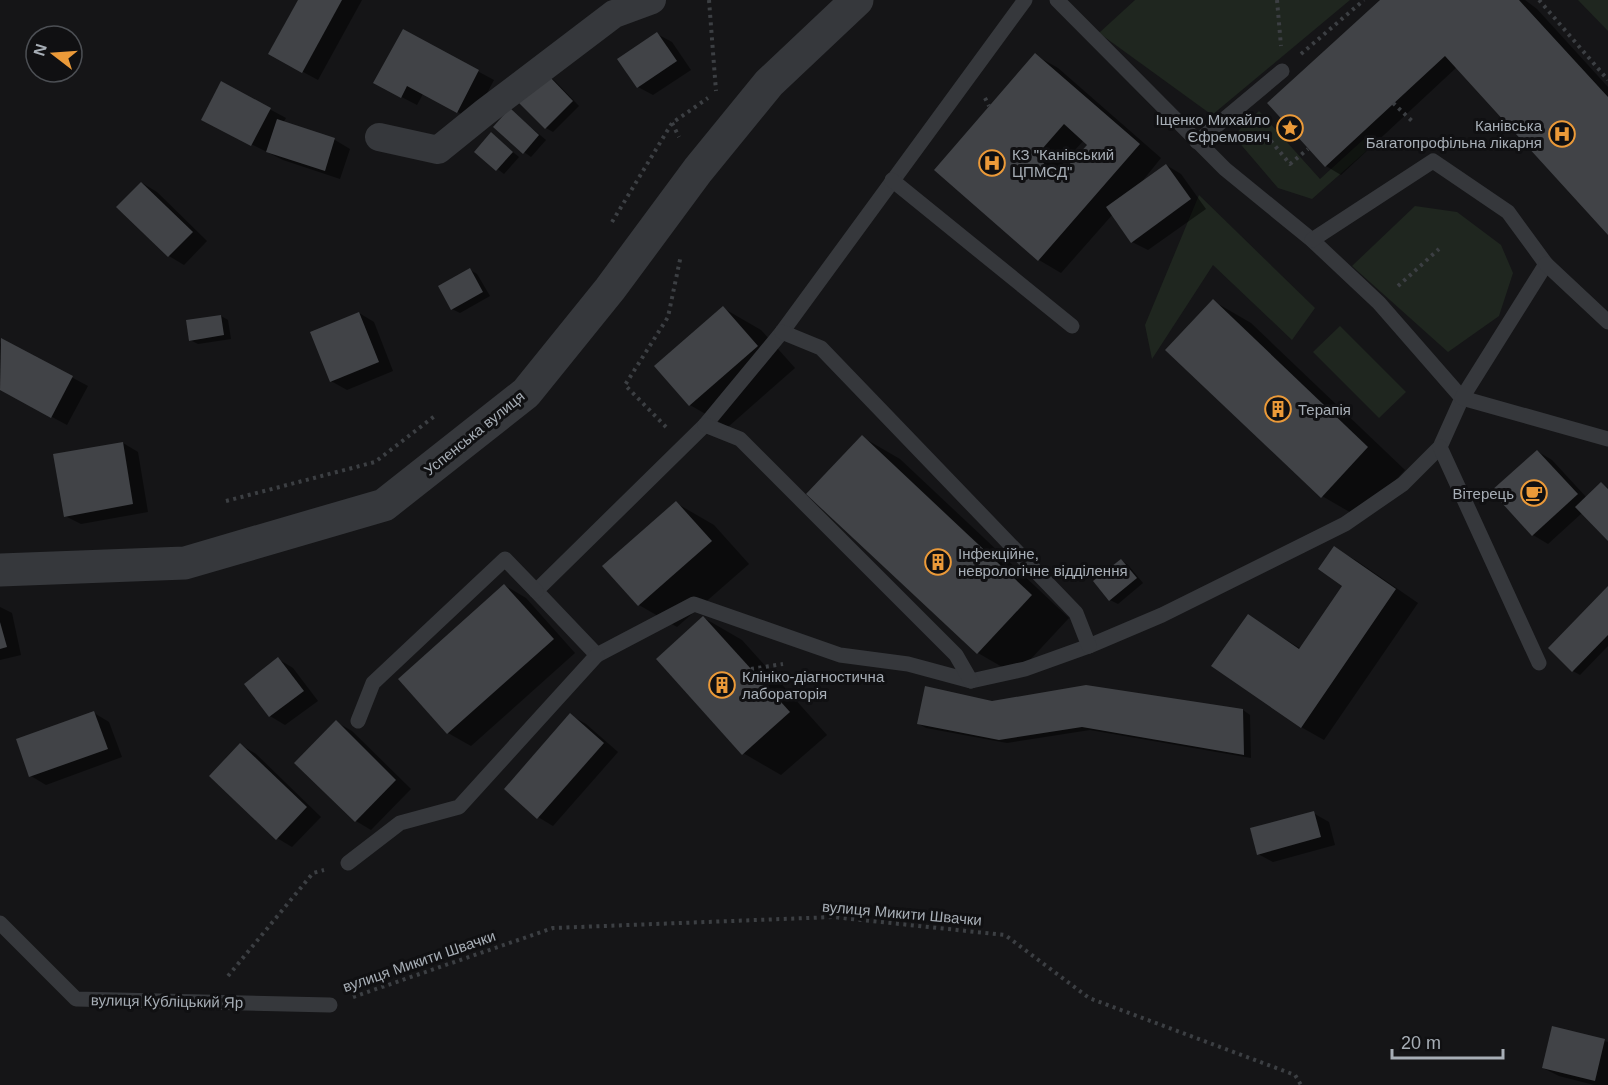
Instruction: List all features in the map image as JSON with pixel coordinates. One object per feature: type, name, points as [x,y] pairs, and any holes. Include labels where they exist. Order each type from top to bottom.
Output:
[{"type":"street","points":[[379,137],[438,150],[484,112],[614,14],[652,0]]},
{"type":"street","name":"Успенська вулиця","points":[[0,570],[185,563],[384,505],[526,393],[610,289],[698,170],[769,83],[856,0]]},
{"type":"lane","points":[[536,591],[705,425],[782,332],[1025,0]]},
{"type":"lane","points":[[1057,0],[1225,169],[1312,240],[1379,303],[1462,398],[1608,439]]},
{"type":"lane","points":[[1197,142],[1282,71]]},
{"type":"lane","points":[[1312,240],[1433,161],[1508,212],[1546,264],[1608,322]]},
{"type":"lane","points":[[892,180],[1072,326]]},
{"type":"lane","points":[[348,863],[400,824],[459,807],[597,655],[694,604],[840,655],[908,664],[971,681],[1025,669],[1089,646],[1162,615],[1345,524],[1403,484],[1440,447],[1462,398],[1546,264]]},
{"type":"lane","points":[[782,332],[821,348],[1076,613],[1089,646]]},
{"type":"lane","points":[[705,425],[740,439],[956,655],[971,681]]},
{"type":"lane","points":[[1440,447],[1539,663]]},
{"type":"lane","points":[[358,721],[373,683],[505,559],[597,655]]},
{"type":"lane","name":"вулиця Кубліцький Яр","points":[[0,923],[76,999],[330,1005]]},
{"type":"path","points":[[709,0],[716,92]]},
{"type":"path","points":[[1277,0],[1282,71]]},
{"type":"path","points":[[1282,71],[1364,0]]},
{"type":"path","points":[[1539,0],[1608,80]]},
{"type":"path","points":[[606,232],[672,123],[716,92],[727,93]]},
{"type":"path","points":[[1393,103],[1412,121]]},
{"type":"path","points":[[672,123],[698,170]]},
{"type":"path","points":[[1266,135],[1290,164],[1308,149]]},
{"type":"path","points":[[1379,303],[1438,249]]},
{"type":"path","points":[[681,253],[668,317],[625,385],[684,446]]},
{"type":"path","points":[[226,501],[375,462],[441,411]]},
{"type":"path","points":[[206,1002],[312,873],[348,863]]},
{"type":"path","name":"вулиця Микити Швачки","points":[[330,1005],[553,928],[833,917],[1005,935],[1089,998],[1295,1075],[1301,1085]]},
{"type":"shaded area","points":[[1135,0],[1350,0],[1212,115],[1099,33]]},
{"type":"shaded area","points":[[1578,0],[1608,0],[1608,31]]},
{"type":"shaded area","points":[[1259,111],[1320,179],[1365,138],[1372,146],[1312,199],[1278,188],[1237,140],[1239,130]]},
{"type":"shaded area","points":[[1199,195],[1315,308],[1292,340],[1213,265],[1152,359],[1145,325]]},
{"type":"shaded area","points":[[1415,206],[1457,212],[1501,245],[1513,273],[1499,316],[1448,352],[1352,266]]},
{"type":"shaded area","points":[[1340,326],[1406,392],[1379,418],[1313,352]]},
{"type":"building","points":[[298,0],[342,0],[302,73],[268,54]]},
{"type":"building","points":[[1380,0],[1519,0],[1608,97],[1608,235],[1445,56],[1325,167],[1267,103]]},
{"type":"building","points":[[403,29],[479,70],[457,113],[407,86],[401,98],[373,83]]},
{"type":"building","points":[[657,32],[677,61],[637,88],[617,59]]},
{"type":"building","name":"КЗ \"Канівський ЦПМСД\"","points":[[1035,53],[1140,144],[1038,261],[934,170]],"holes":[[[1064,124],[1087,145],[1058,177],[1036,156]]]},
{"type":"building","points":[[548,75],[573,101],[545,129],[519,103]]},
{"type":"building","points":[[221,81],[271,108],[251,146],[201,120]]},
{"type":"building","points":[[510,108],[539,135],[523,154],[493,127]]},
{"type":"building","points":[[277,119],[335,138],[325,171],[266,152]]},
{"type":"building","points":[[491,132],[513,152],[496,171],[474,152]]},
{"type":"building","points":[[1166,164],[1191,199],[1131,243],[1106,207]]},
{"type":"building","points":[[141,182],[193,232],[168,257],[116,207]]},
{"type":"building","points":[[470,268],[483,292],[451,310],[438,286]]},
{"type":"building","name":"Терапія","points":[[1213,299],[1368,447],[1321,498],[1165,350]]},
{"type":"building","points":[[723,306],[758,346],[689,406],[654,366]]},
{"type":"building","points":[[359,312],[379,362],[330,382],[310,332]]},
{"type":"building","points":[[221,315],[224,335],[189,341],[186,320]]},
{"type":"building","points":[[1,338],[73,376],[51,418],[0,390]]},
{"type":"building","name":"Інфекційне, неврологічне відділення","points":[[862,435],[1032,595],[977,654],[806,494]]},
{"type":"building","points":[[123,442],[133,504],[64,517],[53,454]]},
{"type":"building","name":"Вітерець","points":[[1537,450],[1578,494],[1532,536],[1491,491]]},
{"type":"building","points":[[1601,482],[1608,489],[1608,541],[1575,507]]},
{"type":"building","points":[[676,501],[712,541],[638,606],[602,566]]},
{"type":"building","points":[[1334,546],[1396,589],[1301,728],[1211,666],[1248,614],[1299,649],[1342,586],[1318,569]]},
{"type":"building","points":[[1121,559],[1137,578],[1109,601],[1093,581]]},
{"type":"building","points":[[504,584],[554,639],[447,734],[398,679]]},
{"type":"building","points":[[1608,586],[1608,635],[1572,672],[1548,648]]},
{"type":"building","name":"Клініко-діагностична лабораторія","points":[[703,616],[790,712],[742,755],[656,659]]},
{"type":"building","points":[[0,622],[7,647],[0,649]]},
{"type":"building","points":[[278,657],[304,691],[269,717],[244,684]]},
{"type":"building","points":[[1086,685],[1243,709],[1244,755],[1082,727],[999,740],[917,724],[925,686],[992,701]]},
{"type":"building","points":[[94,711],[108,749],[29,777],[16,739]]},
{"type":"building","points":[[570,713],[604,743],[537,819],[504,789]]},
{"type":"building","points":[[336,720],[396,780],[355,822],[294,763]]},
{"type":"building","points":[[240,743],[307,807],[276,840],[209,776]]},
{"type":"building","points":[[1314,811],[1321,837],[1257,855],[1250,828]]},
{"type":"building","points":[[1552,1026],[1605,1039],[1595,1081],[1542,1068]]},
{"type":"place","name":"Іщенко Михайло Єфремович","points":[[1290,128]]},
{"type":"place","name":"Канівська Багатопрофільна лікарня","points":[[1562,134]]},
{"type":"place","name":"КЗ \"Канівський ЦПМСД\"","points":[[992,163]]},
{"type":"place","name":"Терапія","points":[[1278,409]]},
{"type":"place","name":"Вітерець","points":[[1534,493]]},
{"type":"place","name":"Інфекційне, неврологічне відділення","points":[[938,562]]},
{"type":"place","name":"Клініко-діагностична лабораторія","points":[[722,685]]}]
